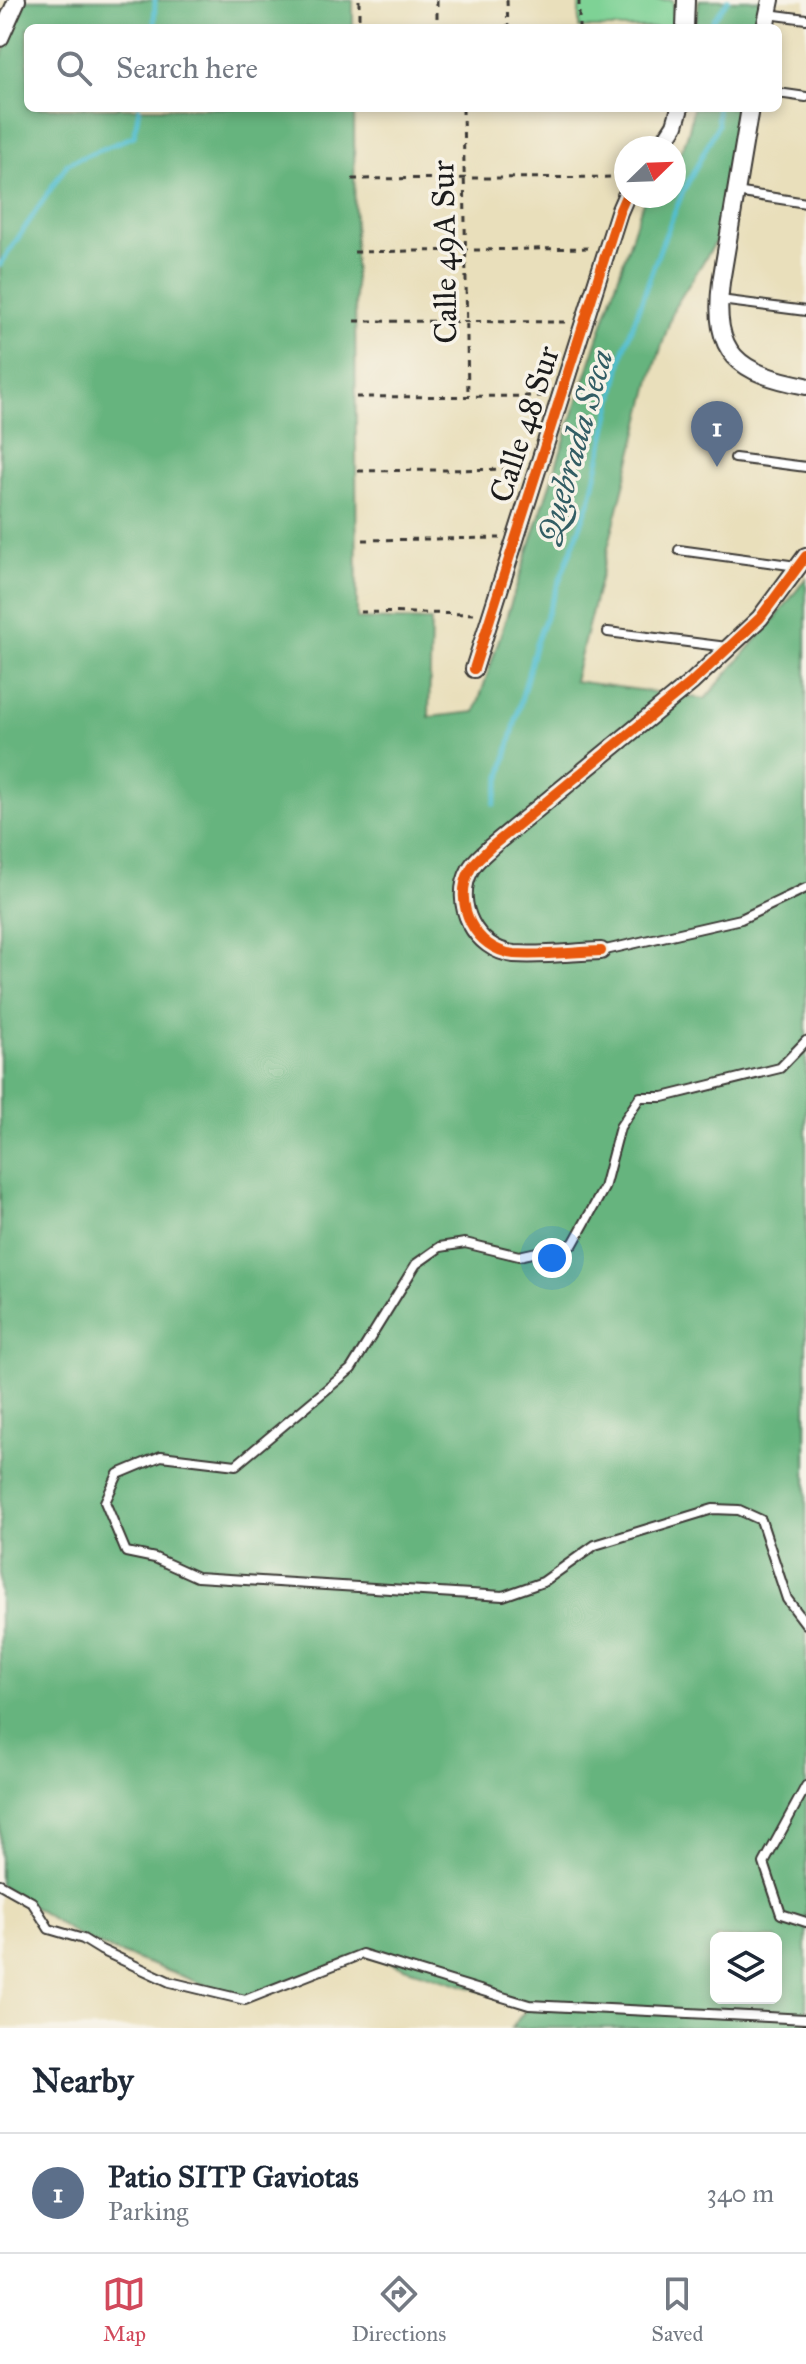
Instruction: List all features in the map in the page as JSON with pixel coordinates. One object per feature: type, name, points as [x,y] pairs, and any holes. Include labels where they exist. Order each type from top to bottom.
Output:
[{"type":"street","points":[[0,38],[17,0]]},
{"type":"street","points":[[685,24],[686,0]]},
{"type":"street","points":[[668,136],[679,112]]},
{"type":"street","points":[[749,112],[719,300],[724,341],[742,364],[776,380],[806,386]]},
{"type":"street","name":"Calle 48 Sur","points":[[474,669],[622,208]]},
{"type":"street","points":[[601,951],[512,954],[488,944],[471,926],[461,897],[470,868],[491,847],[729,648],[771,606],[802,561]]},
{"type":"lane","points":[[768,14],[806,19]]},
{"type":"lane","points":[[782,94],[806,97]]},
{"type":"lane","points":[[736,192],[806,203]]},
{"type":"lane","points":[[719,300],[806,311]]},
{"type":"lane","points":[[735,458],[806,467]]},
{"type":"lane","points":[[679,550],[802,561]]},
{"type":"lane","points":[[608,632],[729,648]]},
{"type":"lane","points":[[601,951],[741,919],[806,888]]},
{"type":"lane","points":[[806,1041],[780,1068],[663,1097],[640,1097],[620,1127],[604,1188],[573,1244],[519,1256],[465,1243],[440,1247],[416,1264],[351,1369],[236,1465],[161,1456],[118,1474],[105,1502],[126,1552],[155,1558],[197,1577],[503,1596],[543,1582],[595,1545],[713,1509],[739,1510],[761,1520],[787,1599],[806,1624]]},
{"type":"lane","points":[[806,1786],[764,1863],[781,1914],[806,1922]]},
{"type":"lane","points":[[0,1884],[32,1902],[49,1929],[83,1939],[170,1982],[245,2000],[362,1954],[529,2005],[806,2019]]},
{"type":"path","points":[[359,0],[359,24]]},
{"type":"path","points":[[437,0],[437,24]]},
{"type":"path","points":[[507,0],[508,24]]},
{"type":"path","points":[[579,0],[579,24]]},
{"type":"path","points":[[352,179],[614,177]]},
{"type":"path","points":[[354,252],[607,248]]},
{"type":"path","points":[[355,321],[584,322]]},
{"type":"path","points":[[356,397],[561,397]]},
{"type":"path","points":[[358,471],[538,469]]},
{"type":"path","points":[[363,540],[516,538]]},
{"type":"path","points":[[360,612],[492,615]]},
{"type":"green space","points":[[26,0],[353,0],[353,24],[24,24],[24,112],[354,112],[357,619],[431,621],[429,717],[475,712],[641,208],[686,208],[686,139],[692,112],[739,112],[717,240],[674,308],[652,376],[574,681],[705,699],[806,578],[806,2028],[511,2028],[529,2006],[362,1954],[245,2000],[83,1939],[0,1885],[0,61]]},
{"type":"green space","points":[[579,0],[673,0],[673,24],[579,24]]},
{"type":"green space","points":[[699,0],[762,0],[758,24],[696,24]]},
{"type":"waterway","points":[[154,24],[155,0]]},
{"type":"waterway","name":"Quebrada Seca","points":[[713,24],[728,0]]},
{"type":"waterway","points":[[0,265],[68,163],[134,136],[138,112]]},
{"type":"waterway","name":"Quebrada Seca","points":[[494,804],[536,643],[591,498],[624,350],[682,194],[718,125],[717,112]]},
{"type":"cycle path","points":[[474,669],[621,208]]},
{"type":"cycle path","points":[[601,951],[514,954],[488,944],[478,934],[466,910],[465,883],[470,870],[491,847],[692,682],[760,618],[806,556]]},
{"type":"place","name":"Patio SITP Gaviotas","points":[[717,467]]}]
